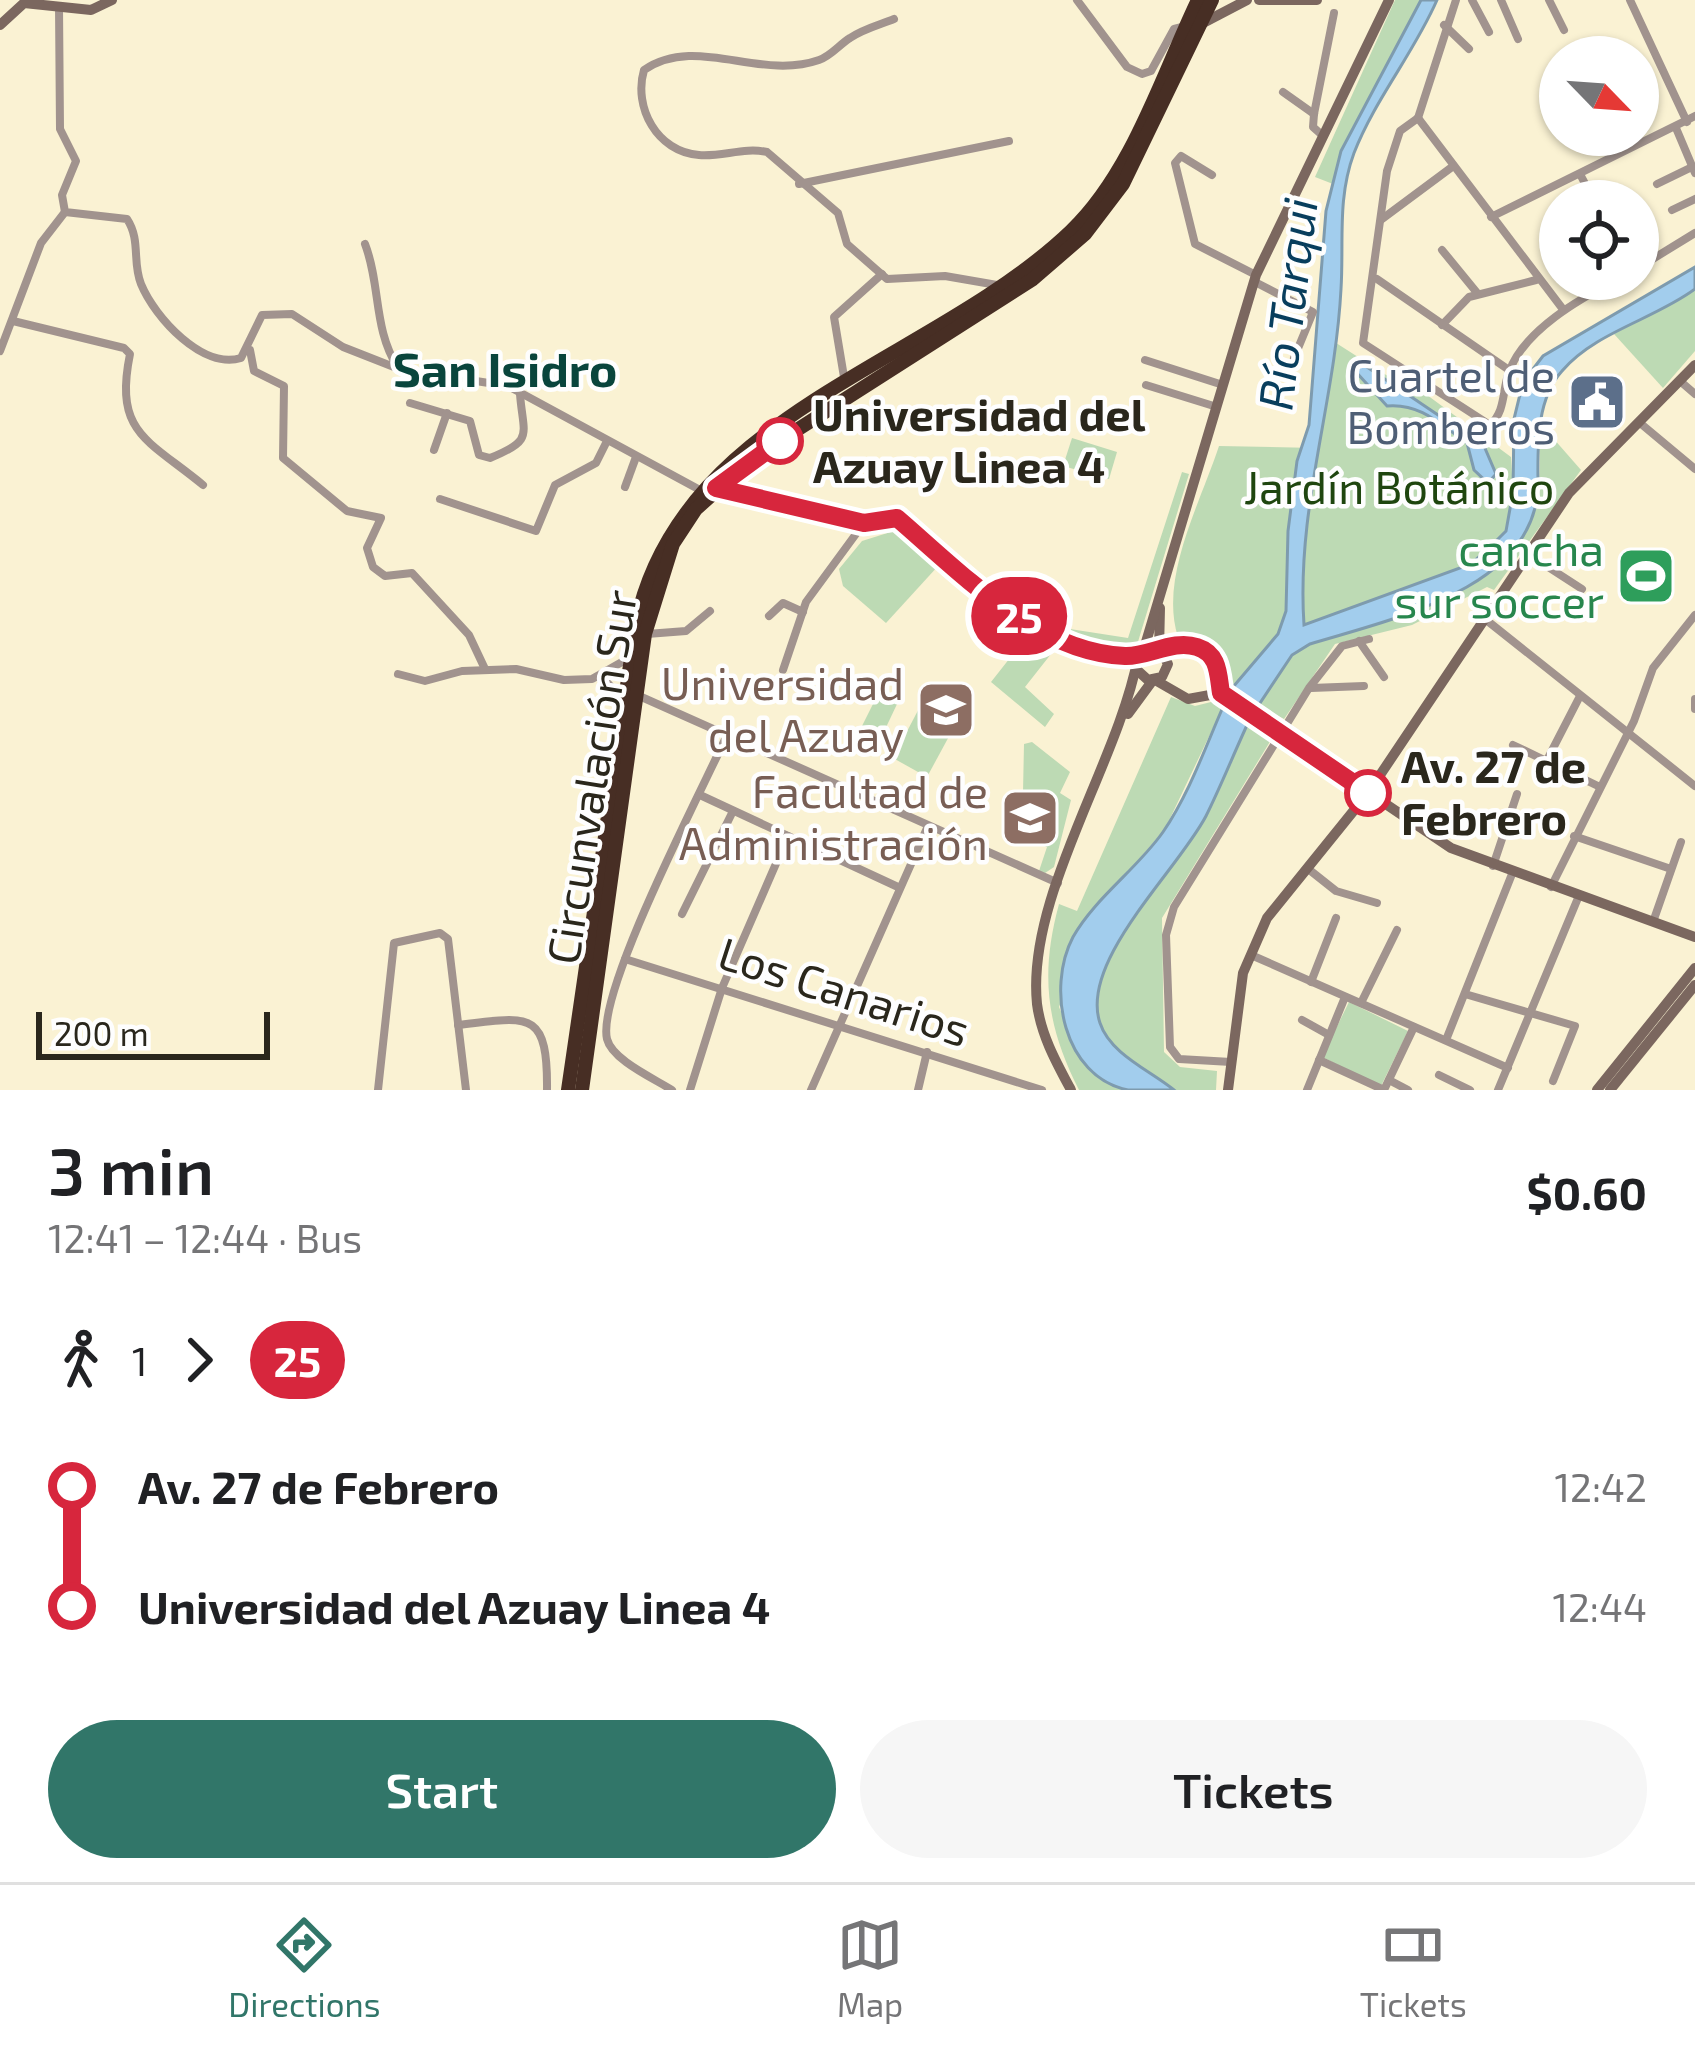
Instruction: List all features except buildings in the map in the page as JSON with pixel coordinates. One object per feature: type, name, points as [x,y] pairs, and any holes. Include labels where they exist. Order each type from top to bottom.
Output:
[{"type":"highway","name":"Circunvalación Sur","points":[[568,1090],[631,698],[673,544],[716,488],[1071,249],[1123,184],[1193,25],[1198,0]]},
{"type":"highway","name":"Circunvalación Sur","points":[[582,1090],[631,698],[631,657],[653,562],[700,490],[753,445],[999,285],[1056,245],[1090,211],[1193,25],[1212,0]]},
{"type":"street","points":[[0,25],[24,3],[91,10],[112,0]]},
{"type":"street","points":[[1077,0],[1127,67],[1142,74],[1151,71],[1174,29],[1246,0]]},
{"type":"street","points":[[1258,0],[1317,0]]},
{"type":"street","points":[[1069,1089],[1044,1036],[1037,1001],[1042,940],[1059,884],[1126,716],[1254,278],[1389,0]]},
{"type":"street","points":[[1456,0],[1444,25],[1418,118],[1400,131],[1394,146],[1363,343],[1482,424],[1497,420],[1509,370],[1562,308],[1577,300]]},
{"type":"street","points":[[1472,0],[1489,32]]},
{"type":"street","points":[[1501,0],[1518,39]]},
{"type":"street","points":[[1549,0],[1564,30]]},
{"type":"street","points":[[1491,217],[1691,119],[1630,0]]},
{"type":"street","points":[[0,351],[41,243],[65,212],[62,195],[76,161],[60,129],[59,7]]},
{"type":"street","points":[[1322,135],[1313,127],[1314,114],[1334,13]]},
{"type":"street","points":[[894,19],[854,35],[819,60],[744,66],[696,53],[664,56],[644,70],[641,105],[651,128],[678,151],[698,155],[767,152],[838,213],[847,244],[882,274],[910,280],[972,278],[999,285]]},
{"type":"street","points":[[1444,25],[1469,50]]},
{"type":"street","points":[[1283,92],[1314,114]]},
{"type":"street","points":[[1418,118],[1562,308]]},
{"type":"street","points":[[1659,183],[1694,170],[1676,128]]},
{"type":"street","points":[[799,184],[1009,141]]},
{"type":"street","points":[[1213,175],[1181,156],[1175,163],[1195,244],[1313,312],[1294,358]]},
{"type":"street","points":[[1382,219],[1452,167]]},
{"type":"street","points":[[1580,174],[1583,180]]},
{"type":"street","points":[[1672,211],[1695,199]]},
{"type":"street","points":[[65,212],[127,219],[136,233],[140,283],[182,338],[203,356],[223,364],[250,349]]},
{"type":"street","points":[[1659,255],[1695,233]]},
{"type":"street","points":[[365,244],[379,293],[378,320],[399,369]]},
{"type":"street","points":[[1442,250],[1478,294]]},
{"type":"street","points":[[846,384],[834,316],[882,274]]},
{"type":"street","points":[[1376,279],[1509,370]]},
{"type":"street","points":[[1442,325],[1478,294],[1537,280]]},
{"type":"street","points":[[484,669],[469,635],[412,573],[385,576],[373,567],[367,548],[381,518],[347,511],[283,458],[284,386],[254,371],[250,349],[262,315],[278,312],[399,369],[508,386],[700,490]]},
{"type":"street","points":[[13,321],[124,348],[130,354],[123,400],[129,422],[202,485]]},
{"type":"street","points":[[1145,360],[1223,386]]},
{"type":"street","points":[[1228,1090],[1249,955],[1267,918],[1368,793],[1586,474],[1695,365]]},
{"type":"street","points":[[1680,382],[1695,394]]},
{"type":"street","points":[[1146,385],[1217,407]]},
{"type":"street","points":[[410,403],[470,421],[473,444],[479,455],[490,458],[523,441],[527,433],[520,394]]},
{"type":"street","points":[[434,450],[447,413]]},
{"type":"street","points":[[1640,423],[1695,469]]},
{"type":"street","points":[[440,500],[532,533],[555,484],[562,476],[596,464],[607,441]]},
{"type":"street","points":[[625,487],[636,457]]},
{"type":"street","points":[[716,488],[864,523],[897,518],[1041,632],[1139,660],[1154,680],[1189,700],[1221,693],[1437,841],[1512,874],[1695,938]]},
{"type":"street","points":[[783,670],[803,612],[824,572],[847,554],[864,523]]},
{"type":"street","points":[[1528,554],[1582,589]]},
{"type":"street","points":[[1126,716],[1168,668],[1160,651],[1162,586]]},
{"type":"street","points":[[769,616],[783,603],[803,612]]},
{"type":"street","points":[[645,634],[686,631],[710,611]]},
{"type":"street","points":[[1551,888],[1653,668],[1695,615]]},
{"type":"street","points":[[1485,619],[1695,786]]},
{"type":"street","points":[[1231,1063],[1191,1062],[1172,1053],[1166,935],[1174,907],[1309,688],[1342,646],[1364,640],[1384,677]]},
{"type":"street","points":[[1139,660],[1185,645],[1204,650],[1215,659],[1221,693]]},
{"type":"street","points":[[398,674],[424,681],[484,669],[516,669],[564,680],[603,678],[631,657]]},
{"type":"street","points":[[603,678],[631,698],[728,733],[927,828],[1059,884]]},
{"type":"street","points":[[1309,688],[1364,686]]},
{"type":"street","points":[[1547,760],[1580,696]]},
{"type":"street","points":[[1695,699],[1695,709]]},
{"type":"street","points":[[671,1090],[612,1049],[608,1026],[625,958],[728,733]]},
{"type":"street","points":[[1514,745],[1598,786]]},
{"type":"street","points":[[1493,866],[1517,794]]},
{"type":"street","points":[[700,795],[898,886]]},
{"type":"street","points":[[682,914],[733,811]]},
{"type":"street","points":[[811,1090],[927,828]]},
{"type":"street","points":[[690,1090],[722,988],[788,836]]},
{"type":"street","points":[[1574,836],[1671,869]]},
{"type":"street","points":[[1653,922],[1681,842]]},
{"type":"street","points":[[1306,867],[1336,891],[1377,903]]},
{"type":"street","points":[[1446,1040],[1512,874]]},
{"type":"street","points":[[1498,1090],[1577,898]]},
{"type":"street","points":[[1311,982],[1336,918]]},
{"type":"street","points":[[1361,1003],[1397,930]]},
{"type":"street","points":[[378,1090],[394,943],[444,934],[466,1090]]},
{"type":"street","points":[[1249,955],[1508,1068]]},
{"type":"street","name":"Los Canarios","points":[[625,958],[1042,1090]]},
{"type":"street","points":[[1597,1090],[1695,968]]},
{"type":"street","points":[[1613,1089],[1695,985]]},
{"type":"street","points":[[1465,994],[1575,1026],[1553,1081]]},
{"type":"street","points":[[1307,1090],[1346,997]]},
{"type":"street","points":[[458,1024],[521,1017],[535,1023],[543,1036],[548,1090]]},
{"type":"street","points":[[1302,1020],[1329,1035]]},
{"type":"street","points":[[1319,1060],[1384,1090],[1414,1027]]},
{"type":"street","points":[[918,1090],[927,1052]]},
{"type":"street","points":[[1438,1075],[1470,1090]]},
{"type":"street","points":[[1389,1080],[1408,1090]]},
{"type":"green space","points":[[1395,0],[1421,0],[1341,151],[1333,184],[1315,177]]},
{"type":"green space","points":[[1695,289],[1695,351],[1663,388],[1614,334]]},
{"type":"green space","name":"Jardín Botánico","points":[[1333,341],[1419,396],[1423,392],[1511,457],[1513,492],[1506,531],[1471,564],[1278,634],[1233,687],[1225,680],[1225,653],[1178,637],[1174,590],[1184,541],[1219,446],[1317,448]]},
{"type":"green space","points":[[1539,422],[1581,470],[1494,590],[1487,587],[1412,625],[1335,644],[1284,719],[1258,706],[1292,655],[1310,644],[1446,597],[1504,557],[1524,529],[1537,496]]},
{"type":"green space","points":[[1072,438],[1117,452],[1109,479],[1063,466]]},
{"type":"green space","points":[[1182,472],[1189,474],[1137,645],[1126,652],[1062,633],[1070,629],[1128,638]]},
{"type":"green space","points":[[897,530],[939,565],[886,623],[843,586],[839,569],[862,541]]},
{"type":"green space","name":"cancha sur soccer","points":[[1639,553],[1669,574],[1652,599],[1622,578]]},
{"type":"green space","points":[[1028,635],[1051,654],[1025,687],[1054,714],[1045,727],[991,682]]},
{"type":"green space","points":[[879,692],[898,702],[880,740],[860,730]]},
{"type":"green space","points":[[1171,697],[1195,706],[1215,701],[1223,707],[1165,829],[1094,911],[1059,1007],[1080,1057],[1126,1090],[1079,1090],[1053,1021],[1048,976],[1053,929],[1059,904],[1077,911]]},
{"type":"green space","points":[[924,699],[959,718],[927,777],[893,758]]},
{"type":"green space","points":[[1248,723],[1271,740],[1162,918],[1164,1052],[1180,1067],[1217,1071],[1216,1090],[1174,1090],[1113,1046],[1100,1023],[1096,990],[1121,936],[1205,817]]},
{"type":"green space","points":[[1032,742],[1070,772],[1060,793],[1071,800],[1054,867],[1045,873],[1039,871],[1047,847],[1038,843],[1051,801],[1023,792],[1024,744]]},
{"type":"green space","points":[[1349,1002],[1408,1031],[1381,1086],[1322,1057]]},
{"type":"water","points":[[1421,0],[1437,0],[1363,133],[1345,187],[1337,332],[1306,539],[1304,625],[1471,564],[1506,531],[1513,492],[1514,419],[1523,382],[1543,356],[1639,300],[1659,300],[1659,288],[1695,267],[1695,289],[1591,346],[1553,383],[1540,426],[1538,486],[1531,522],[1512,551],[1452,595],[1310,644],[1292,655],[1258,706],[1233,687],[1278,634],[1286,611],[1288,531],[1297,461],[1309,425],[1326,211],[1341,151]]},
{"type":"water","points":[[1361,363],[1484,446],[1496,474],[1488,483],[1474,470],[1467,443],[1429,416],[1387,406],[1356,372]]},
{"type":"water","points":[[1223,707],[1248,723],[1193,838],[1117,944],[1097,999],[1100,1023],[1113,1044],[1174,1090],[1128,1090],[1106,1082],[1075,1049],[1061,1004],[1065,958],[1082,923],[1153,846],[1172,817]]},
{"type":"bus line","name":"25","points":[[780,441],[716,488],[864,523],[897,518],[940,556],[1051,637],[1125,656],[1196,646],[1215,659],[1221,693],[1368,793]]},
{"type":"place","name":"Cuartel de Bomberos","points":[[1597,402]]},
{"type":"place","name":"Universidad del Azuay Linea 4","points":[[780,441]]},
{"type":"place","name":"cancha sur soccer","points":[[1646,576]]},
{"type":"place","name":"Universidad del Azuay","points":[[946,710]]},
{"type":"place","name":"Av. 27 de Febrero","points":[[1368,793]]},
{"type":"place","name":"Facultad de Administración","points":[[1030,818]]},
{"type":"district","name":"San Isidro","points":[[505,370]]},
{"type":"water label","name":"Río Tarqui","points":[[1288,304]]}]
